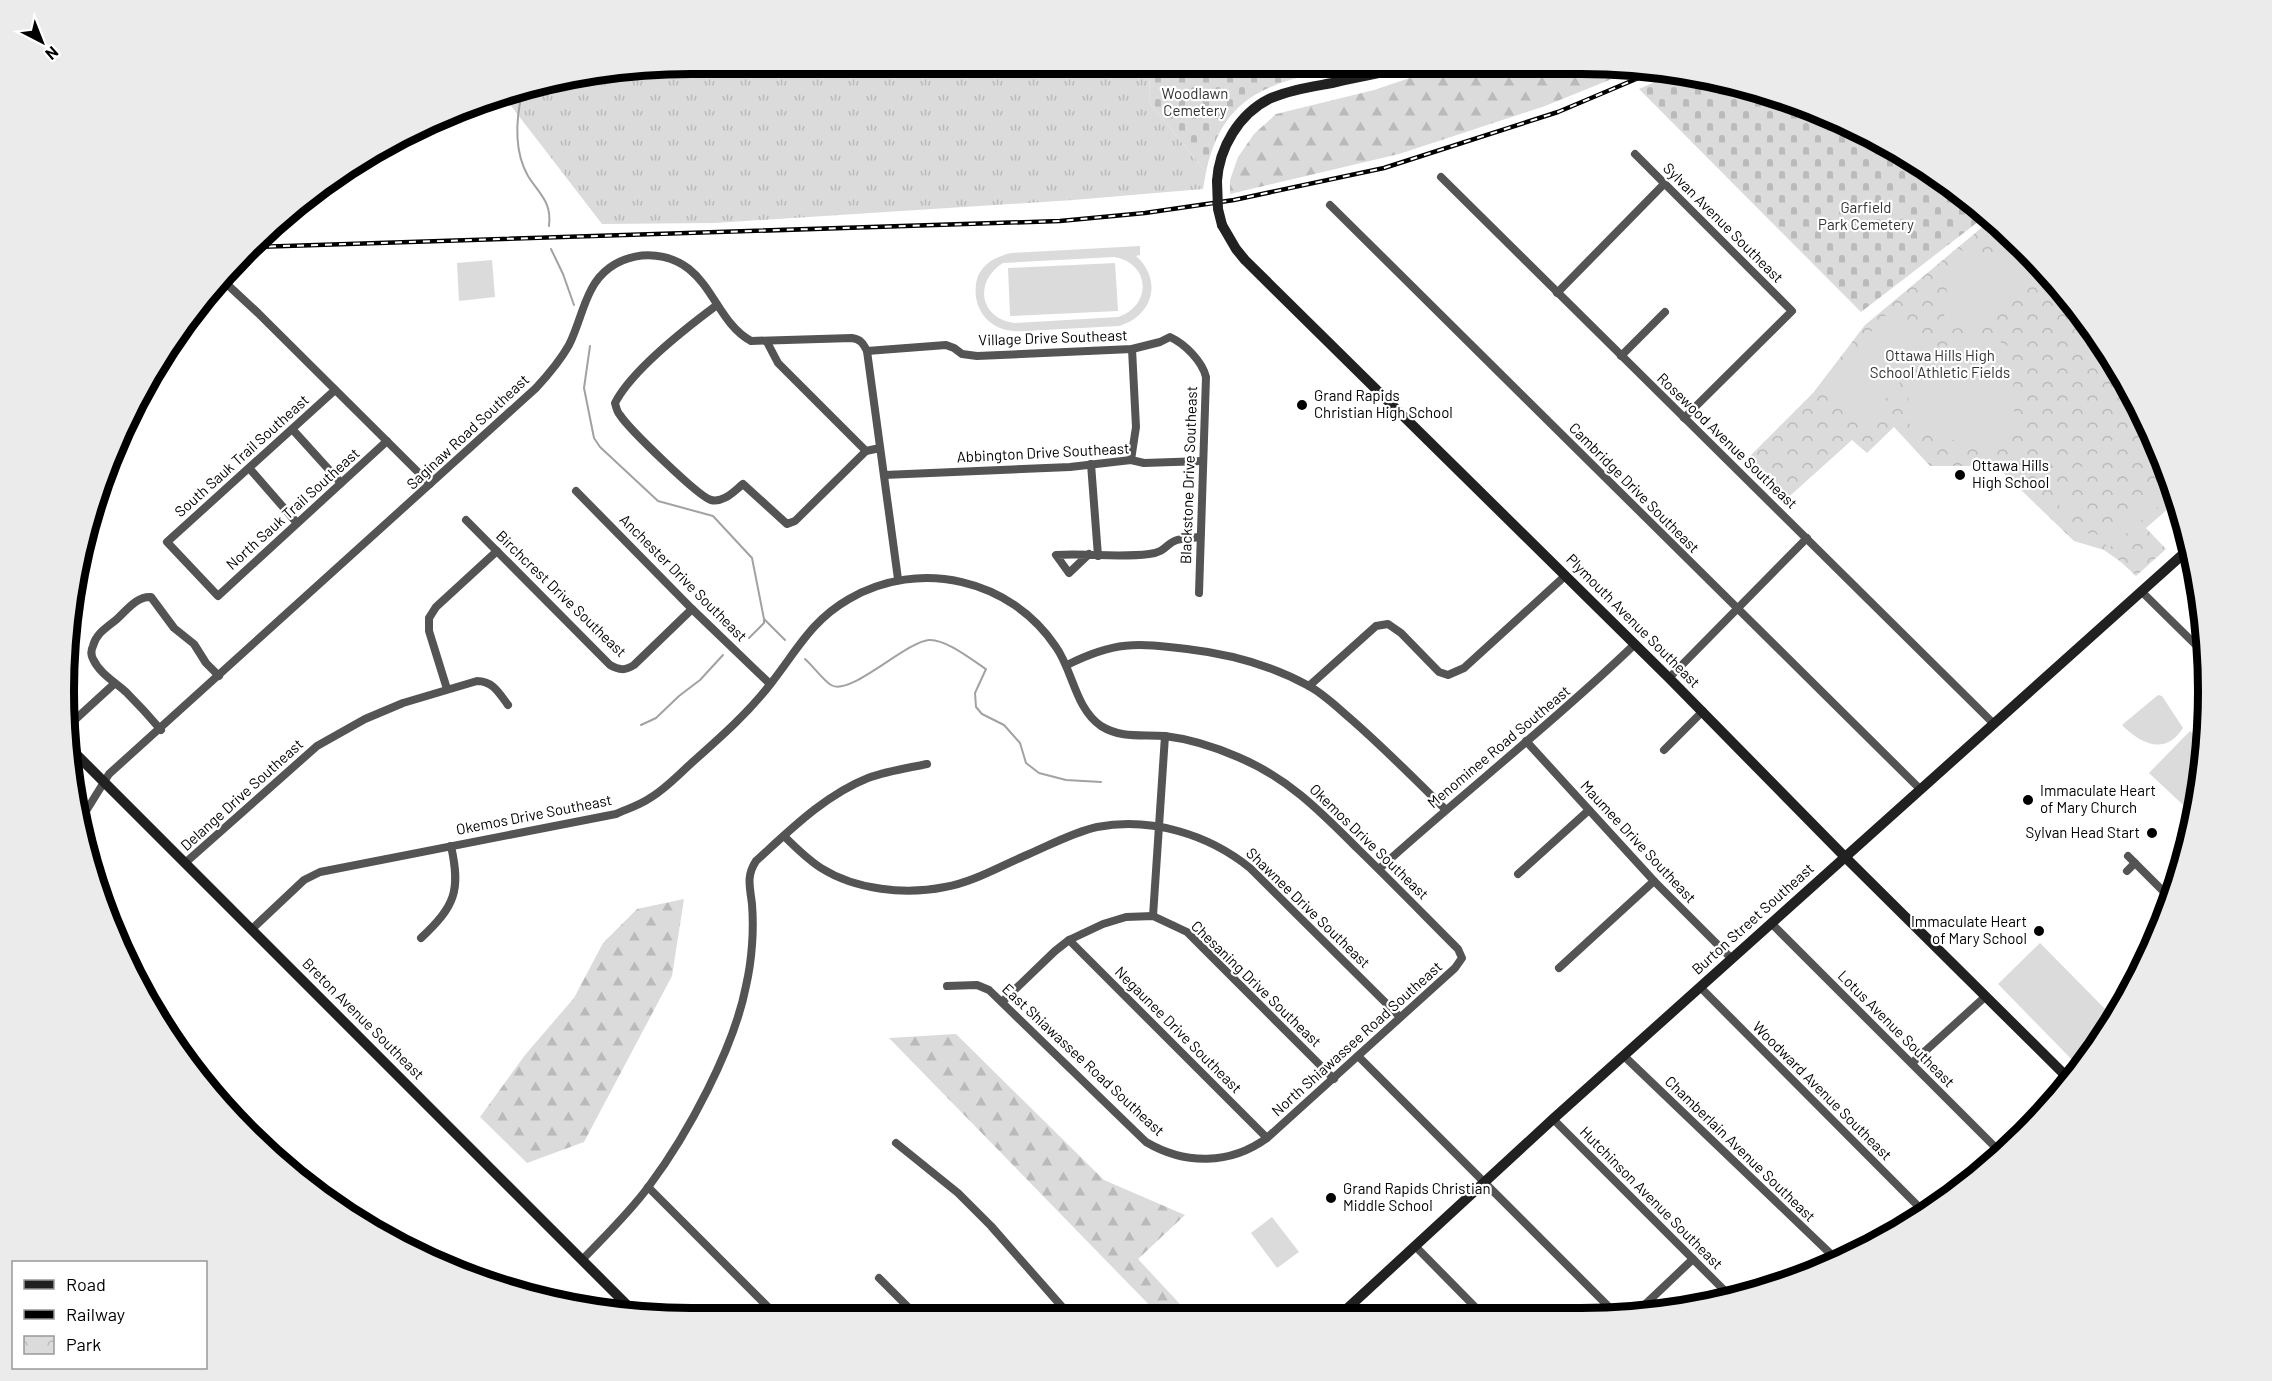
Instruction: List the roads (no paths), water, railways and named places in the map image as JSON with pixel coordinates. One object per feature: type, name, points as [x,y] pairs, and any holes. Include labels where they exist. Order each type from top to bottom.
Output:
[{"type":"main road","name":"Plymouth Avenue Southeast","points":[[1371,74],[1297,90],[1268,100],[1240,122],[1227,143],[1219,166],[1217,181],[1218,209],[1222,225],[1236,249],[1635,644],[2064,1074]]},
{"type":"main road","name":"Burton Street Southeast","points":[[1351,1308],[1553,1119],[2183,554]]},
{"type":"main road","name":"Breton Avenue Southeast","points":[[77,755],[626,1304]]},
{"type":"street","name":"Sylvan Avenue Southeast","points":[[1635,154],[1792,311],[1684,418]]},
{"type":"street","name":"Rosewood Avenue Southeast","points":[[1441,177],[1994,723]]},
{"type":"street","points":[[1557,293],[1664,184]]},
{"type":"street","name":"Cambridge Drive Southeast","points":[[1330,205],[1920,789]]},
{"type":"street","name":"Saginaw Road Southeast","points":[[85,812],[109,774],[161,730],[536,388],[566,351],[578,327],[590,290],[612,266],[637,255],[655,255],[672,260],[695,275],[739,333],[751,341],[852,338],[858,339],[867,351]]},
{"type":"street","points":[[226,286],[239,294],[430,484]]},
{"type":"street","points":[[717,305],[680,333],[622,389],[615,403],[619,414],[702,495],[711,500],[720,500],[743,484],[781,521],[787,524],[795,521],[866,451],[880,448]]},
{"type":"street","points":[[1621,356],[1665,312]]},
{"type":"street","name":"Village Drive Southeast","points":[[867,351],[946,345],[962,354],[977,356],[1132,349],[1170,337]]},
{"type":"street","name":"Blackstone Drive Southeast","points":[[1170,337],[1177,341],[1204,370],[1206,377],[1199,593]]},
{"type":"street","points":[[767,342],[778,363],[866,451]]},
{"type":"street","points":[[1131,460],[1136,427],[1132,349]]},
{"type":"street","points":[[867,351],[898,579]]},
{"type":"street","name":"South Sauk Trail Southeast","points":[[218,596],[167,542],[335,390]]},
{"type":"street","points":[[293,430],[341,483]]},
{"type":"street","name":"North Sauk Trail Southeast","points":[[218,596],[387,441]]},
{"type":"street","name":"Abbington Drive Southeast","points":[[884,475],[1131,460],[1144,463],[1203,460]]},
{"type":"street","points":[[1091,464],[1093,555],[1162,552],[1175,540],[1200,537]]},
{"type":"street","points":[[250,469],[297,523]]},
{"type":"street","name":"Anchester Drive Southeast","points":[[576,491],[692,609],[770,684]]},
{"type":"street","name":"Birchcrest Drive Southeast","points":[[466,520],[610,665],[617,669],[628,669],[634,665],[692,609]]},
{"type":"street","points":[[1669,678],[1807,538]]},
{"type":"street","points":[[447,689],[429,631],[429,618],[436,607],[497,551]]},
{"type":"street","points":[[1309,686],[1376,626],[1388,624],[1401,633],[1439,672],[1448,675],[1464,669],[1566,576]]},
{"type":"street","name":"Okemos Drive Southeast","points":[[252,928],[304,880],[320,872],[616,814],[651,798],[736,723],[770,684],[801,641],[828,613],[864,591],[898,579],[937,578],[978,586],[1005,599],[1031,618],[1056,646],[1067,665],[1080,701],[1096,722],[1121,735],[1165,736],[1212,747],[1263,769],[1295,789],[1379,869],[1458,949],[1462,958]]},
{"type":"street","points":[[2141,591],[2197,647]]},
{"type":"street","points":[[161,730],[93,660],[91,653],[98,636],[140,599],[152,597],[174,628],[194,644],[206,663],[219,676]]},
{"type":"street","points":[[1067,665],[1094,651],[1137,644],[1231,656],[1277,671],[1309,686],[1327,698],[1382,747],[1445,809]]},
{"type":"street","name":"Menominee Road Southeast","points":[[1379,869],[1445,809],[1579,696],[1635,644]]},
{"type":"street","name":"Delange Drive Southeast","points":[[184,863],[317,746],[374,715],[403,702],[477,681],[486,681],[499,692],[508,705]]},
{"type":"street","points":[[75,721],[114,684]]},
{"type":"street","points":[[1664,750],[1702,711]]},
{"type":"street","points":[[1003,1001],[1055,951],[1070,940],[1103,924],[1126,917],[1154,916],[1165,736]]},
{"type":"street","name":"Maumee Drive Southeast","points":[[1526,741],[1654,881],[1732,959]]},
{"type":"street","points":[[582,1260],[648,1187],[668,1158],[706,1092],[735,1025],[746,988],[752,945],[752,905],[748,883],[750,870],[756,861],[842,790],[868,778],[927,764]]},
{"type":"street","points":[[1518,874],[1589,810]]},
{"type":"street","name":"Shawnee Drive Southeast","points":[[784,836],[804,856],[839,878],[877,888],[905,891],[946,887],[1096,827],[1121,825],[1160,827],[1194,834],[1211,842],[1250,868],[1400,1017]]},
{"type":"street","points":[[422,938],[441,919],[452,902],[456,882],[451,846]]},
{"type":"street","points":[[2128,856],[2165,893]]},
{"type":"street","points":[[2127,871],[2135,863]]},
{"type":"street","points":[[1559,968],[1654,881]]},
{"type":"street","name":"Chesaning Drive Southeast","points":[[1154,916],[1187,932],[1334,1078]]},
{"type":"street","name":"Lotus Avenue Southeast","points":[[1771,923],[1995,1147]]},
{"type":"street","name":"Negaunee Drive Southeast","points":[[1070,940],[1267,1138]]},
{"type":"street","name":"North Shiawassee Road Southeast","points":[[1267,1138],[1455,968],[1462,958]]},
{"type":"street","name":"East Shiawassee Road Southeast","points":[[947,986],[977,985],[989,990],[1003,1001],[1146,1142],[1160,1150],[1191,1159],[1222,1159],[1254,1148],[1267,1138]]},
{"type":"street","name":"Woodward Avenue Southeast","points":[[1700,987],[1919,1207]]},
{"type":"street","points":[[1912,1063],[1986,996]]},
{"type":"street","points":[[1358,1056],[1609,1307]]},
{"type":"street","name":"Chamberlain Avenue Southeast","points":[[1624,1056],[1831,1255]]},
{"type":"street","name":"Hutchinson Avenue Southeast","points":[[1553,1119],[1725,1290]]},
{"type":"street","points":[[896,1143],[958,1193],[991,1226],[1063,1308]]},
{"type":"street","points":[[648,1187],[769,1308]]},
{"type":"street","points":[[1415,1246],[1476,1308]]},
{"type":"street","points":[[1645,1304],[1694,1259]]},
{"type":"street","points":[[879,1278],[909,1308]]},
{"type":"waterway","points":[[521,98],[517,133],[520,155],[528,176],[547,205],[549,226]]},
{"type":"waterway","points":[[551,249],[574,305]]},
{"type":"waterway","points":[[590,346],[584,388],[594,438],[600,447],[658,501],[713,516],[752,558],[764,619],[785,640]]},
{"type":"waterway","points":[[749,638],[764,623],[764,620]]},
{"type":"waterway","points":[[805,659],[828,683],[840,687],[864,677],[919,643],[929,640],[943,643],[986,669],[975,693],[976,707],[982,714],[1004,725],[1020,743],[1026,763],[1039,773],[1066,780],[1101,782]]},
{"type":"waterway","points":[[641,725],[656,718],[700,680],[723,655]]},
{"type":"railway","points":[[262,247],[1060,221],[1145,213],[1234,200],[1384,168],[1558,112],[1641,77]]},
{"type":"place","name":"Grand Rapids Christian High School","points":[[1302,405]]},
{"type":"place","name":"Ottawa Hills High School","points":[[1960,475]]},
{"type":"place","name":"Immaculate Heart of Mary Church","points":[[2028,800]]},
{"type":"place","name":"Sylvan Head Start","points":[[2152,833]]},
{"type":"place","name":"Immaculate Heart of Mary School","points":[[2039,931]]},
{"type":"place","name":"Grand Rapids Christian Middle School","points":[[1331,1198]]},
{"type":"park label","name":"Woodlawn Cemetery","points":[[1195,102]]},
{"type":"park label","name":"Garfield Park Cemetery","points":[[1866,216]]},
{"type":"park label","name":"Ottawa Hills High School Athletic Fields","points":[[1940,364]]}]
